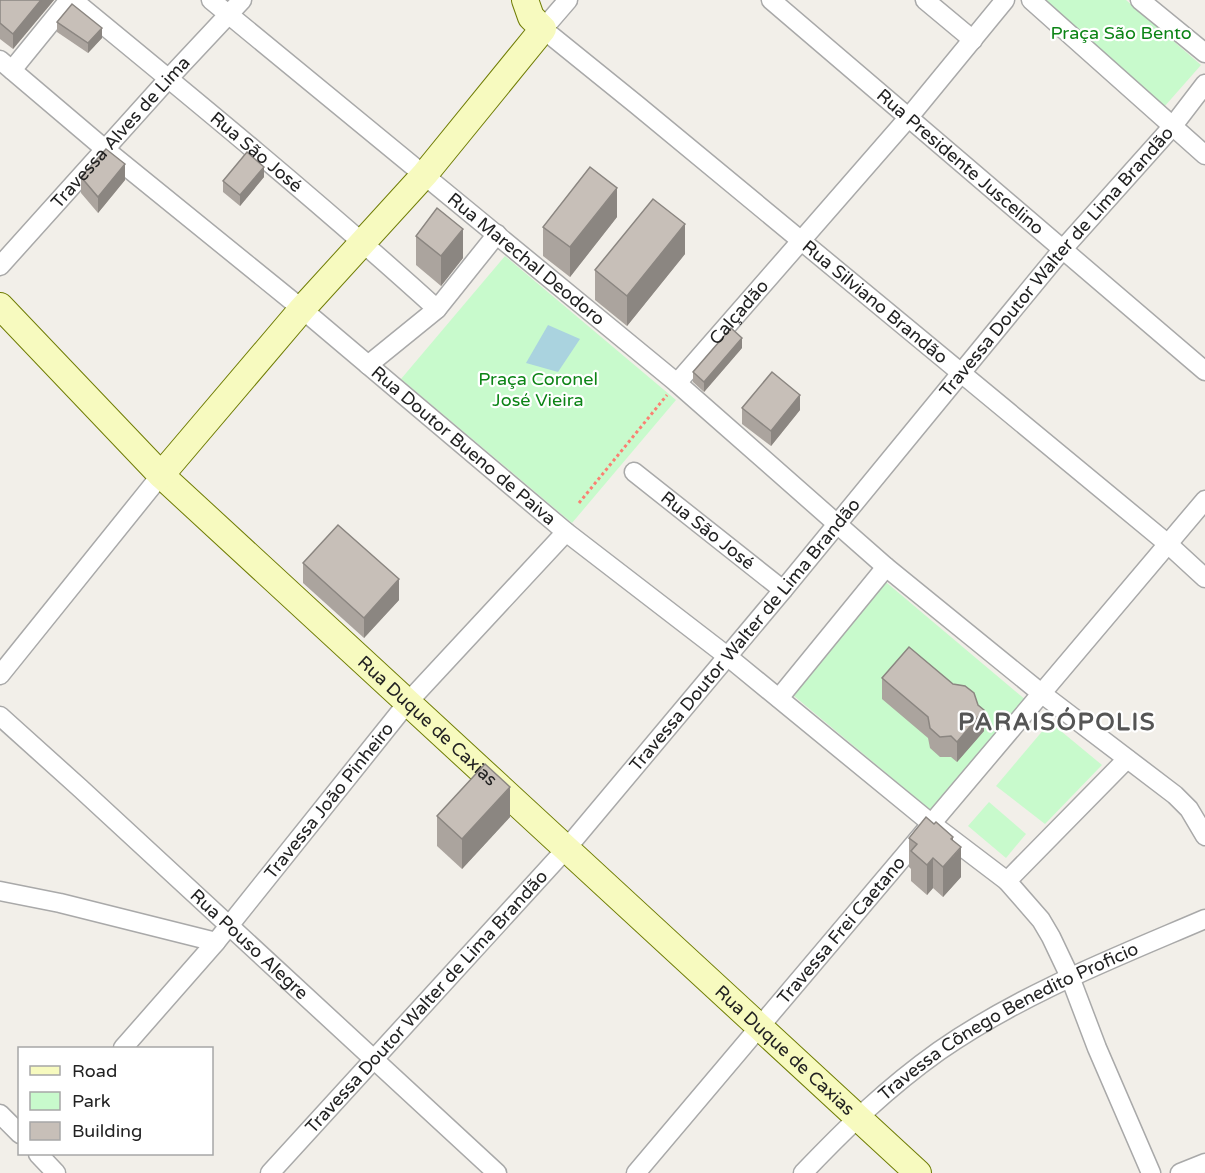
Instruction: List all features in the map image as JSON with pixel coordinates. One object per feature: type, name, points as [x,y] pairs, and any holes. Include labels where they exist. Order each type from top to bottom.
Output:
[{"type":"street","points":[[6,65],[71,0]]},
{"type":"street","name":"Rua São José","points":[[71,0],[169,78],[364,243],[437,309]]},
{"type":"street","name":"Rua Marechal Deodoro","points":[[211,0],[677,383],[886,567],[1041,693],[1175,795],[1189,809],[1205,836]]},
{"type":"street","name":"Travessa Alves de Lima","points":[[0,266],[242,0]]},
{"type":"street","name":"Rua Silviano Brandão","points":[[511,0],[533,15],[800,240],[1168,544],[1205,578]]},
{"type":"street","points":[[0,675],[161,475],[302,309],[424,174],[533,15],[568,0]]},
{"type":"street","name":"Rua Presidente Juscelino","points":[[771,0],[1205,371]]},
{"type":"street","points":[[925,0],[973,40]]},
{"type":"street","name":"Calçadão","points":[[677,383],[909,117],[1005,0]]},
{"type":"street","points":[[1031,0],[1205,155]]},
{"type":"street","points":[[1140,0],[1205,53]]},
{"type":"street","name":"Rua Doutor Bueno de Paiva","points":[[6,65],[106,150],[302,309],[566,532],[727,656],[932,824],[1007,881],[1041,920],[1070,977],[1097,1048],[1150,1173]]},
{"type":"street","name":"Travessa Doutor Walter de Lima Brandão","points":[[270,1173],[566,849],[783,590],[1062,250],[1172,127],[1205,84]]},
{"type":"street","points":[[368,365],[437,309],[497,234]]},
{"type":"street","name":"Rua Duque de Caxias","points":[[0,306],[161,475],[918,1173]]},
{"type":"street","name":"Rua São José","points":[[634,472],[783,590]]},
{"type":"street","points":[[1041,693],[1205,500]]},
{"type":"street","name":"Travessa João Pinheiro","points":[[124,1047],[216,942],[408,702],[566,532]]},
{"type":"street","points":[[779,698],[886,567]]},
{"type":"street","name":"Travessa Frei Caetano","points":[[636,1173],[1041,693]]},
{"type":"street","name":"Rua Pouso Alegre","points":[[0,716],[497,1173]]},
{"type":"street","points":[[1007,881],[1127,759]]},
{"type":"street","points":[[0,891],[60,903],[216,942]]},
{"type":"street","name":"Travessa Cônego Benedito Proficio","points":[[804,1173],[856,1118],[889,1089],[940,1051],[989,1020],[1070,977],[1205,920]]},
{"type":"street","points":[[0,1114],[18,1132]]},
{"type":"street","points":[[1180,1173],[1205,1163]]},
{"type":"path","points":[[579,503],[677,383]]},
{"type":"green space","name":"Praça São Bento","points":[[1041,0],[1126,0],[1201,65],[1164,107]]},
{"type":"green space","name":"Praça Coronel José Vieira","points":[[505,256],[676,400],[572,523],[401,379]]},
{"type":"green space","points":[[881,578],[1027,701],[934,813],[788,691]]},
{"type":"green space","points":[[1050,722],[1102,765],[1045,824],[996,786]]},
{"type":"green space","points":[[989,802],[1026,834],[1006,858],[968,826]]},
{"type":"water","points":[[548,325],[580,339],[558,372],[526,363]]},
{"type":"building","points":[[0,0],[41,0],[13,34],[0,23]]},
{"type":"building","points":[[72,4],[102,28],[88,43],[57,22]]},
{"type":"building","points":[[106,149],[125,164],[98,197],[81,177]]},
{"type":"building","points":[[247,152],[264,167],[240,195],[223,181]]},
{"type":"building","points":[[590,167],[617,188],[570,247],[543,227]]},
{"type":"building","points":[[653,199],[685,224],[627,296],[595,270]]},
{"type":"building","points":[[437,208],[463,229],[441,256],[416,236]]},
{"type":"building","points":[[731,328],[742,338],[704,382],[693,372]]},
{"type":"building","points":[[772,372],[800,395],[771,431],[742,408]]},
{"type":"building","points":[[338,525],[399,579],[364,618],[303,563]]},
{"type":"building","points":[[909,647],[953,684],[965,686],[974,693],[978,705],[984,710],[957,742],[951,736],[940,737],[930,728],[928,717],[882,678]]},
{"type":"building","points":[[485,764],[510,787],[462,839],[437,816]]},
{"type":"building","points":[[926,817],[934,824],[936,822],[961,847],[943,867],[933,858],[927,865],[911,851],[917,844],[909,838]]},
{"type":"district","name":"PARAISÓPOLIS","points":[[1057,722]]}]
